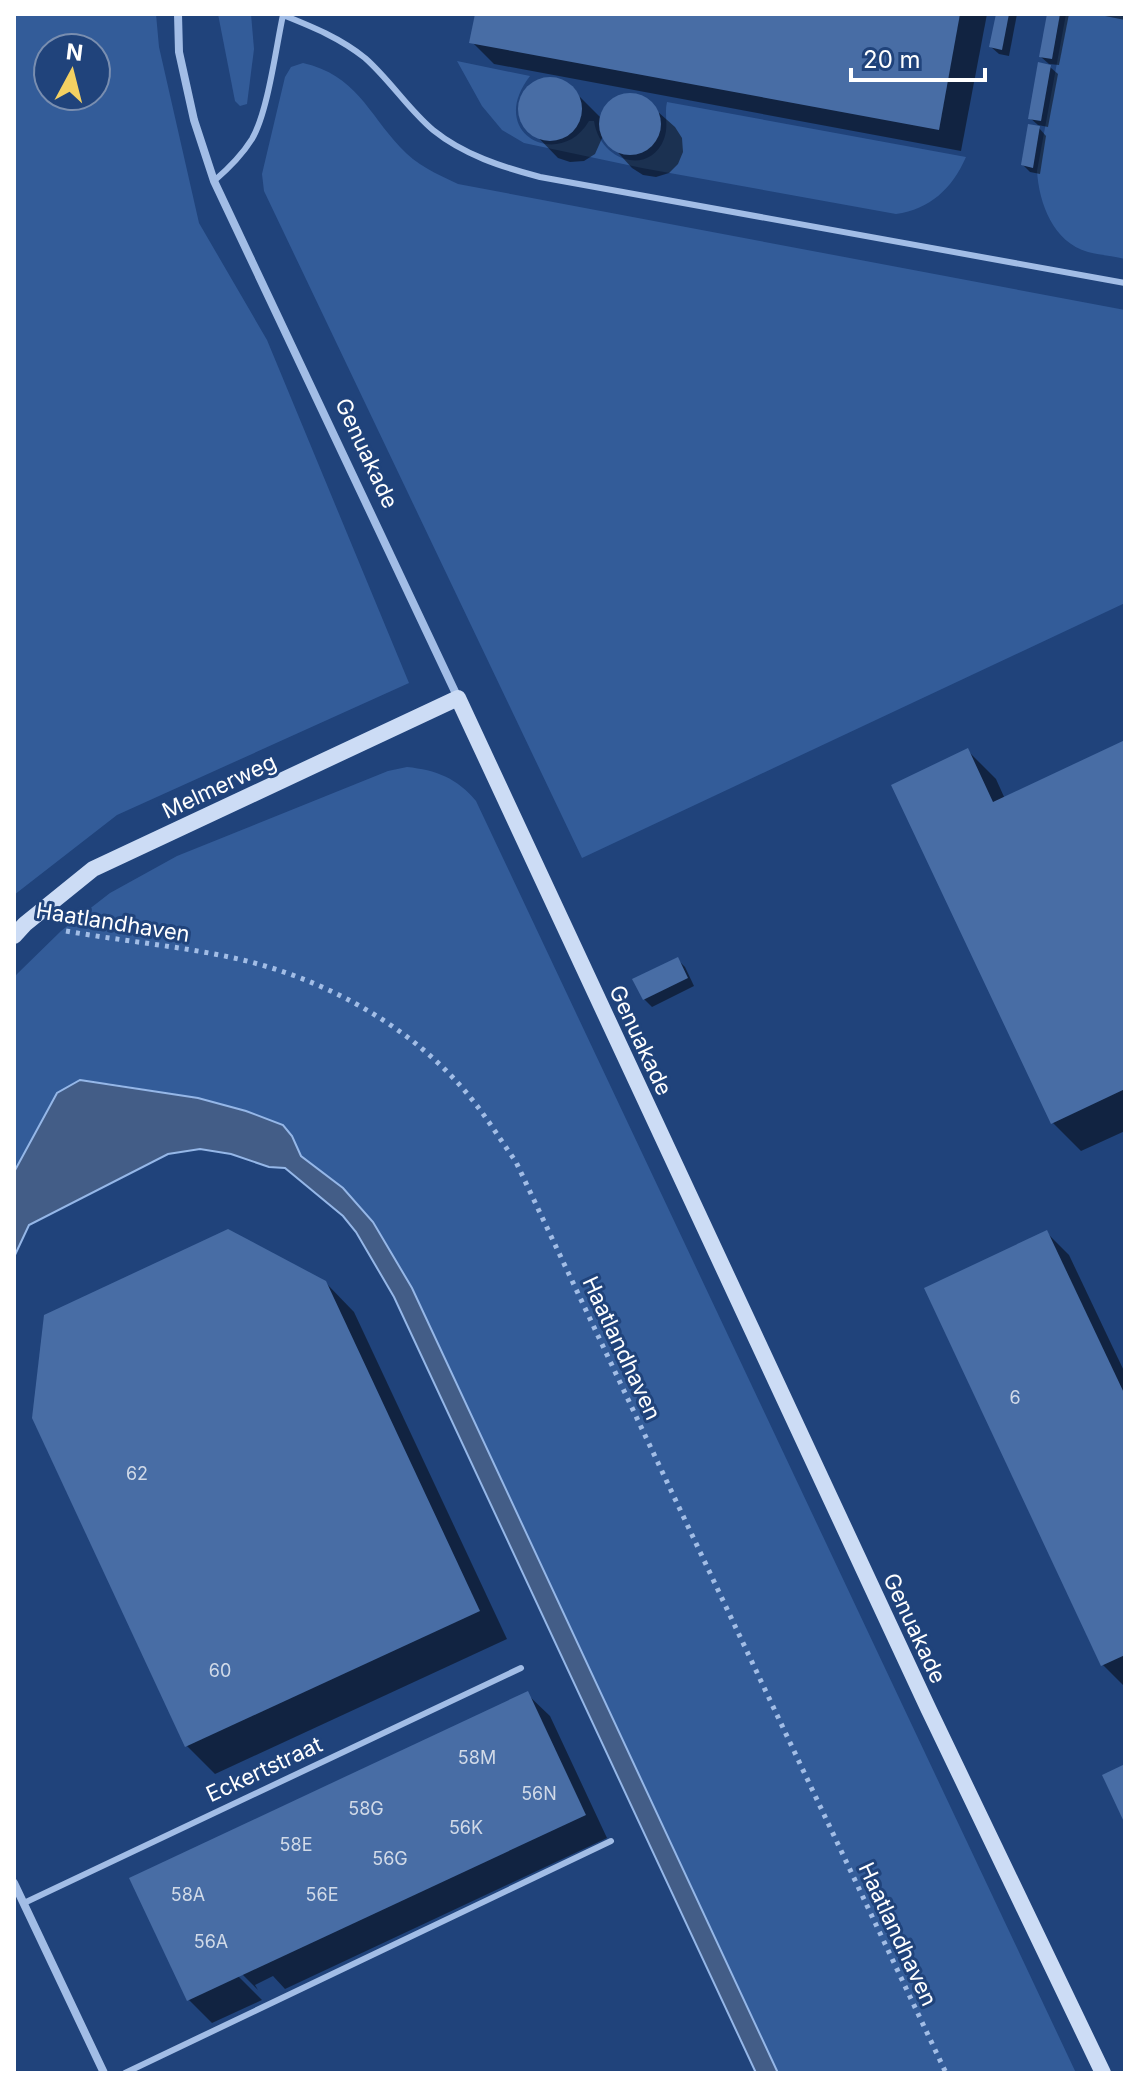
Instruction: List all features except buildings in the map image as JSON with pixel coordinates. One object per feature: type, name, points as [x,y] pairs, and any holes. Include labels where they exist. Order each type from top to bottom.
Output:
[{"type":"street","name":"Genuakade","points":[[178,14],[179,52],[194,120],[214,181],[921,1694],[1103,2073]]},
{"type":"street","name":"Melmerweg","points":[[19,930],[93,869],[458,698]]},
{"type":"street","points":[[14,1883],[104,2073]]},
{"type":"lane","points":[[214,181],[229,168],[252,139],[260,121],[283,14],[330,34],[365,58],[434,130],[461,148],[499,166],[540,177],[1125,283]]},
{"type":"lane","name":"Eckertstraat","points":[[24,1903],[521,1668]]},
{"type":"lane","points":[[125,2073],[611,1841]]},
{"type":"path","name":"Haatlandhaven","points":[[19,930],[231,957],[301,977],[398,1030],[473,1101],[516,1162],[946,2073]]},
{"type":"shaded area","points":[[14,14],[156,14],[159,47],[199,223],[267,340],[409,683],[117,815],[14,895]]},
{"type":"shaded area","points":[[218,14],[251,14],[254,49],[247,104],[240,106],[235,101]]},
{"type":"shaded area","points":[[1066,14],[1125,14],[1125,259],[1088,252],[1066,240],[1050,220],[1041,196],[1037,171]]},
{"type":"shaded area","points":[[457,61],[530,76],[518,97],[516,115],[521,129],[532,139],[546,144],[561,143],[576,136],[589,121],[594,121],[598,135],[615,154],[626,159],[648,158],[664,139],[667,102],[966,157],[954,179],[938,196],[919,207],[896,214],[642,168],[524,143],[502,130],[482,106]]},
{"type":"shaded area","points":[[303,63],[336,76],[349,86],[406,153],[458,184],[1125,310],[1125,603],[582,858],[264,191],[262,174],[285,77],[291,67]]},
{"type":"shaded area","points":[[407,767],[445,776],[476,801],[1076,2073],[778,2073],[412,1288],[373,1222],[343,1188],[301,1156],[292,1136],[246,1111],[198,1098],[107,1083],[57,1093],[14,1172],[14,978],[17,974],[61,931],[110,893],[177,856],[388,771]]},
{"type":"shaded area","points":[[80,1080],[198,1098],[283,1125],[301,1156],[343,1188],[373,1222],[412,1288],[778,2073],[756,2073],[394,1297],[356,1232],[343,1216],[285,1168],[269,1167],[231,1154],[200,1149],[168,1154],[29,1225],[14,1257],[14,1172],[57,1093]]}]
